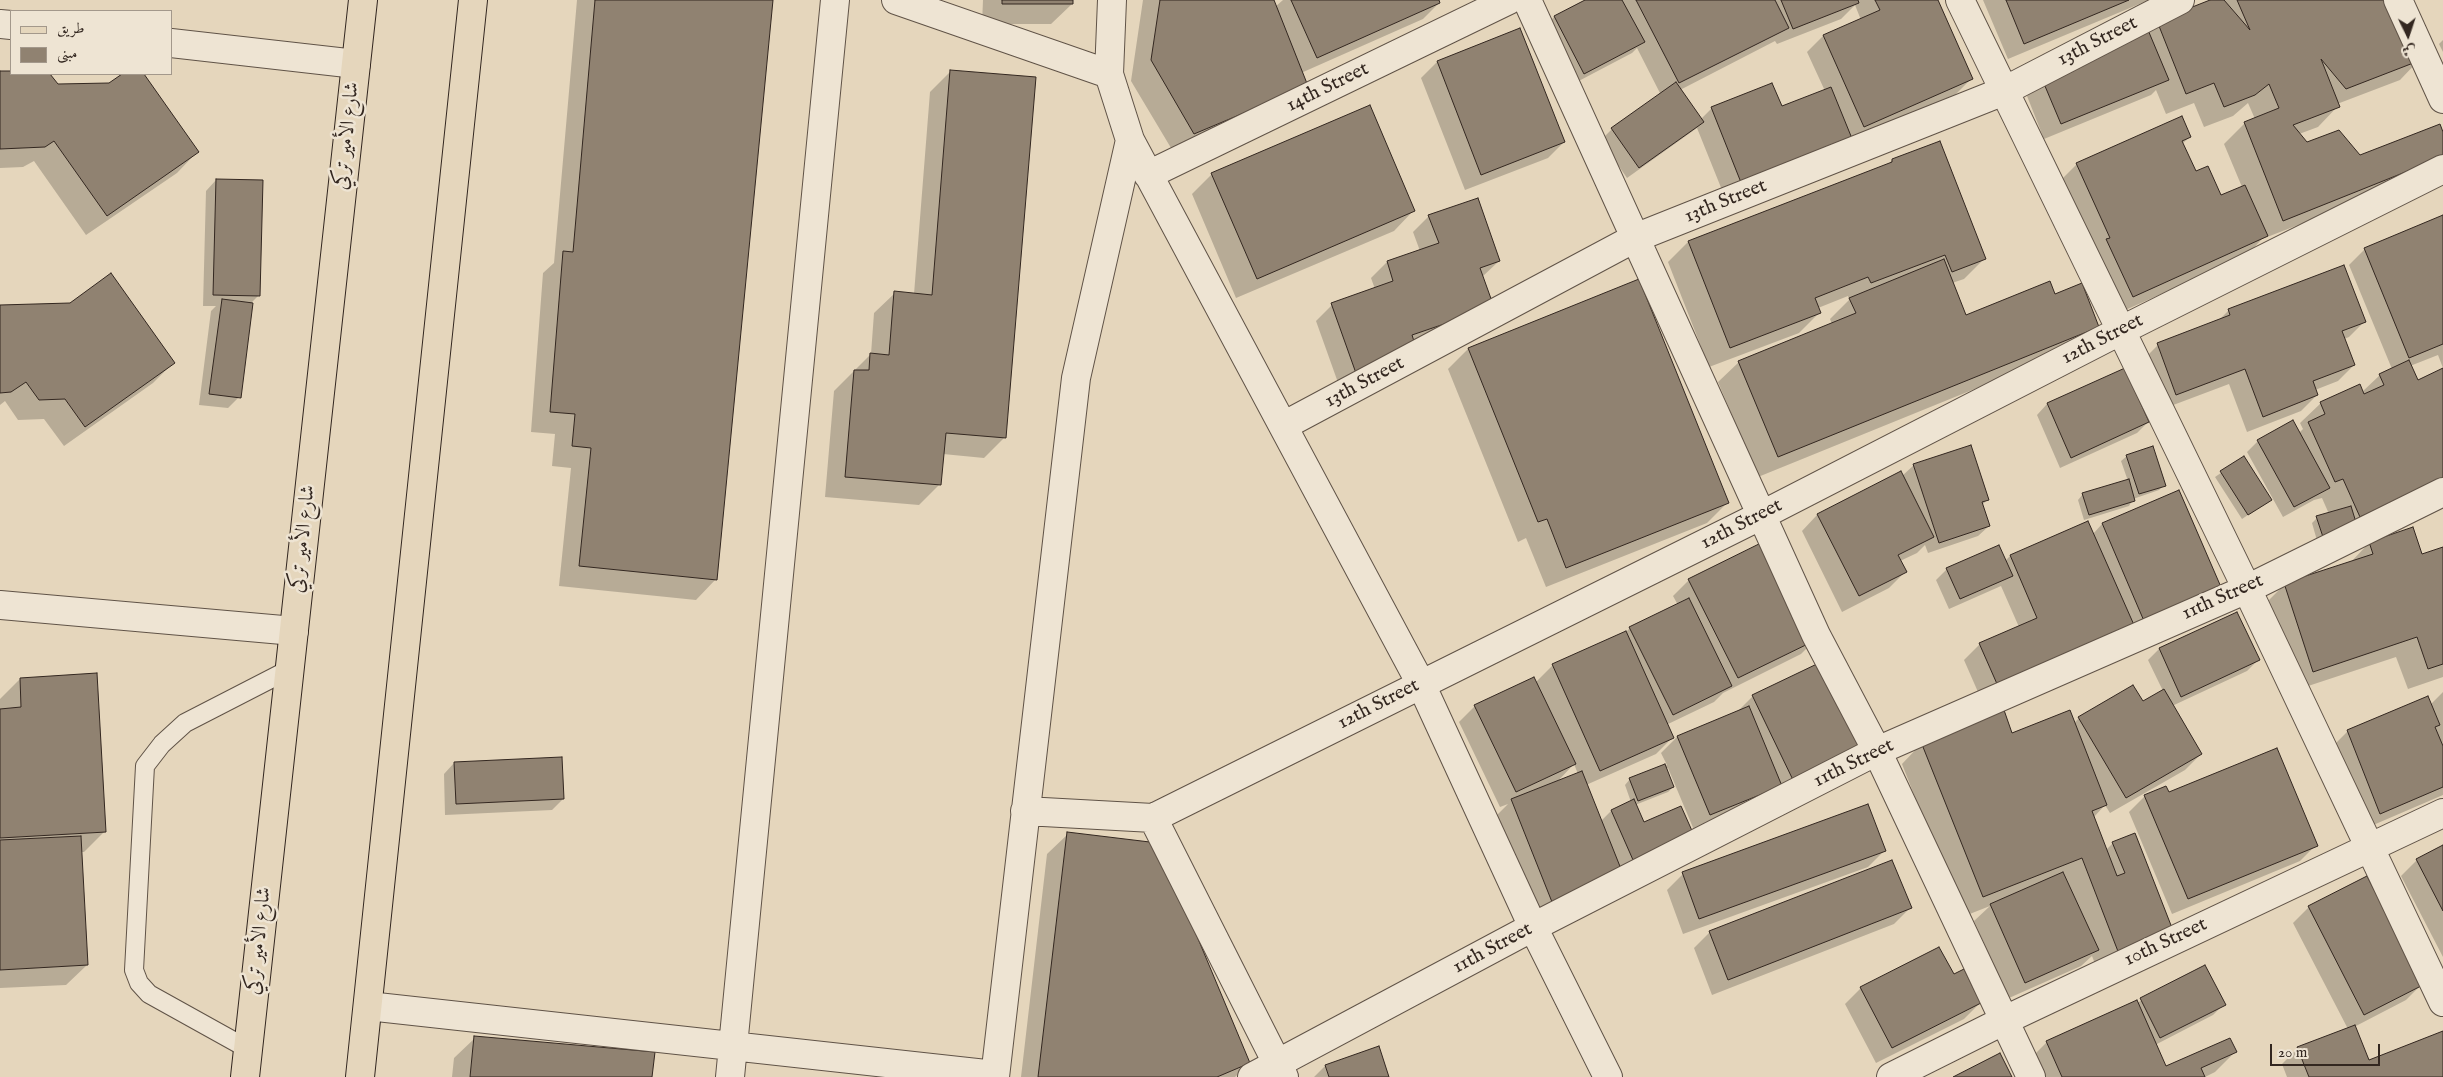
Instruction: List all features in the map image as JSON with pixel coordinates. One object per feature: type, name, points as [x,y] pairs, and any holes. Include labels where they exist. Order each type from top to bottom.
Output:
[{"type":"main road","name":"شارع الأمير تركي","points":[[245,1077],[363,0]]},
{"type":"main road","points":[[360,1077],[473,0]]},
{"type":"street","points":[[730,1077],[835,0]]},
{"type":"street","points":[[896,0],[1109,74]]},
{"type":"street","points":[[1112,0],[1109,74],[1130,140],[1421,684],[1533,927],[1608,1077]]},
{"type":"street","name":"14th Street","points":[[1148,175],[1509,0]]},
{"type":"street","points":[[1527,0],[1537,16],[1635,238],[1816,635],[1877,751],[2031,1077]]},
{"type":"street","points":[[1960,0],[2247,589],[2443,1002]]},
{"type":"street","name":"13th Street","points":[[1283,426],[1635,238],[2004,91],[2180,0]]},
{"type":"street","points":[[2398,0],[2443,99]]},
{"type":"street","points":[[172,43],[356,64]]},
{"type":"street","points":[[368,1006],[995,1076],[1076,378],[1130,140]]},
{"type":"street","name":"12th Street","points":[[1025,811],[1153,818],[1762,515],[2120,331],[2443,169]]},
{"type":"street","name":"11th Street","points":[[1252,1077],[1281,1071],[1533,927],[1877,751],[2247,589],[2443,492]]},
{"type":"street","points":[[0,605],[294,631]]},
{"type":"street","name":"10th Street","points":[[1891,1077],[2003,1021],[2443,813]]},
{"type":"street","points":[[1153,818],[1281,1071]]},
{"type":"lane","points":[[248,1049],[149,994],[139,983],[134,970],[145,766],[162,744],[185,723],[290,669]]},
{"type":"building","points":[[595,0],[773,0],[717,580],[579,566],[591,448],[572,446],[575,414],[550,412],[563,251],[573,252]]},
{"type":"building","points":[[1002,0],[1073,0],[1073,4],[1002,4]]},
{"type":"building","points":[[1160,0],[1274,0],[1308,86],[1194,134],[1151,60]]},
{"type":"building","points":[[1291,0],[1439,0],[1440,3],[1317,58]]},
{"type":"building","points":[[1585,0],[1622,0],[1645,42],[1584,74],[1554,16]]},
{"type":"building","points":[[1636,0],[1775,0],[1789,28],[1679,83]]},
{"type":"building","points":[[1781,0],[1858,0],[1859,3],[1793,29]]},
{"type":"building","points":[[1875,0],[1938,0],[1973,79],[1864,127],[1823,35],[1880,10]]},
{"type":"building","points":[[2006,0],[2129,0],[2024,44]]},
{"type":"building","points":[[2210,0],[2224,0],[2250,30],[2237,0],[2398,0],[2421,60],[2346,89],[2321,59],[2340,107],[2293,125],[2307,142],[2339,130],[2360,155],[2440,124],[2443,132],[2443,157],[2283,221],[2244,122],[2279,108],[2269,84],[2255,95],[2224,107],[2214,83],[2186,94],[2157,21]]},
{"type":"building","points":[[1520,28],[1565,142],[1481,175],[1437,61]]},
{"type":"building","points":[[2148,30],[2169,80],[2061,124],[2042,79]]},
{"type":"building","points":[[950,70],[1036,77],[1006,438],[946,433],[941,485],[845,477],[854,370],[869,370],[870,353],[889,355],[894,291],[932,295]]},
{"type":"building","points":[[0,71],[10,71],[10,75],[51,75],[58,84],[109,83],[121,75],[145,75],[199,152],[107,216],[54,141],[45,147],[0,149]]},
{"type":"building","points":[[1676,82],[1704,122],[1639,168],[1611,128]]},
{"type":"building","points":[[1772,83],[1782,106],[1831,87],[1853,141],[1742,185],[1711,107]]},
{"type":"building","points":[[1370,105],[1415,211],[1257,279],[1211,173]]},
{"type":"building","points":[[2182,116],[2191,137],[2182,141],[2196,171],[2208,166],[2221,195],[2245,185],[2268,236],[2133,297],[2106,239],[2110,238],[2076,163]]},
{"type":"building","points":[[1940,141],[1986,259],[1952,272],[1945,255],[1871,283],[1868,277],[1815,298],[1821,313],[1730,348],[1688,241],[1892,162],[1892,159]]},
{"type":"building","points":[[216,179],[263,180],[260,296],[213,295]]},
{"type":"building","points":[[1478,198],[1500,261],[1480,268],[1494,307],[1412,335],[1418,354],[1357,376],[1331,303],[1393,281],[1387,261],[1439,243],[1428,215]]},
{"type":"building","points":[[2443,215],[2443,344],[2409,358],[2364,248]]},
{"type":"building","points":[[1944,259],[1966,315],[2050,281],[2055,294],[2082,283],[2099,327],[1778,457],[1738,361],[1856,313],[1849,298]]},
{"type":"building","points":[[2344,265],[2366,322],[2342,331],[2355,365],[2313,381],[2318,395],[2263,417],[2245,369],[2176,395],[2157,343],[2230,315],[2228,309]]},
{"type":"building","points":[[111,273],[175,363],[85,427],[65,399],[39,400],[26,382],[11,392],[0,393],[0,305],[70,303]]},
{"type":"building","points":[[1639,279],[1729,503],[1566,568],[1547,519],[1538,522],[1468,348]]},
{"type":"building","points":[[222,299],[253,303],[241,398],[209,394]]},
{"type":"building","points":[[2409,360],[2418,380],[2443,368],[2443,480],[2360,517],[2343,479],[2335,482],[2308,422],[2325,414],[2320,402],[2360,384],[2364,394],[2384,385],[2379,374]]},
{"type":"building","points":[[2125,368],[2149,422],[2071,458],[2047,403]]},
{"type":"building","points":[[2293,420],[2330,488],[2294,507],[2257,440]]},
{"type":"building","points":[[1971,445],[1989,500],[1982,502],[1990,526],[1939,543],[1913,464]]},
{"type":"building","points":[[2153,446],[2166,486],[2139,494],[2126,455]]},
{"type":"building","points":[[2244,456],[2272,500],[2248,515],[2220,471]]},
{"type":"building","points":[[1901,471],[1934,537],[1898,555],[1907,572],[1859,596],[1817,514]]},
{"type":"building","points":[[2129,479],[2135,501],[2089,515],[2082,493]]},
{"type":"building","points":[[2179,490],[2224,594],[2147,628],[2102,523]]},
{"type":"building","points":[[2351,506],[2358,529],[2324,540],[2316,516]]},
{"type":"building","points":[[2088,521],[2138,634],[2001,693],[1979,643],[2037,618],[2010,555]]},
{"type":"building","points":[[2413,527],[2422,554],[2443,547],[2443,664],[2428,669],[2417,637],[2313,672],[2284,583],[2373,554],[2369,542]]},
{"type":"building","points":[[1769,539],[1818,639],[1738,678],[1688,579]]},
{"type":"building","points":[[1999,545],[2013,576],[1960,599],[1946,568]]},
{"type":"building","points":[[1689,598],[1732,686],[1673,715],[1629,627]]},
{"type":"building","points":[[2237,612],[2260,660],[2181,697],[2159,648]]},
{"type":"building","points":[[1626,631],[1674,738],[1600,771],[1552,664]]},
{"type":"building","points":[[1819,663],[1861,750],[1794,782],[1752,695]]},
{"type":"building","points":[[97,673],[106,832],[0,838],[0,709],[21,707],[20,678]]},
{"type":"building","points":[[1534,677],[1576,764],[1516,792],[1474,705]]},
{"type":"building","points":[[2133,685],[2143,701],[2164,689],[2202,754],[2126,798],[2078,717]]},
{"type":"building","points":[[2428,696],[2440,725],[2435,727],[2443,746],[2443,787],[2380,814],[2347,730]]},
{"type":"building","points":[[1749,706],[1782,786],[1710,815],[1677,736]]},
{"type":"building","points":[[2004,710],[2012,733],[2070,710],[2107,805],[2092,811],[2117,876],[2125,873],[2112,842],[2135,833],[2174,933],[2119,954],[2082,858],[1983,897],[1921,742]]},
{"type":"building","points":[[2277,748],[2318,846],[2188,899],[2144,795],[2166,786],[2169,792]]},
{"type":"building","points":[[562,757],[564,799],[456,804],[454,762]]},
{"type":"building","points":[[1665,764],[1674,787],[1638,801],[1629,778]]},
{"type":"building","points":[[1582,771],[1623,874],[1552,902],[1511,799]]},
{"type":"building","points":[[1634,799],[1644,822],[1681,806],[1697,842],[1637,869],[1611,810]]},
{"type":"building","points":[[1868,804],[1886,851],[1699,919],[1682,872]]},
{"type":"building","points":[[1067,832],[1158,843],[1250,1063],[1217,1077],[1038,1077]]},
{"type":"building","points":[[81,836],[88,965],[0,970],[0,840]]},
{"type":"building","points":[[2443,845],[2443,911],[2416,859]]},
{"type":"building","points":[[1892,860],[1912,908],[1728,980],[1709,931]]},
{"type":"building","points":[[2063,872],[2099,950],[2025,983],[1990,904]]},
{"type":"building","points":[[2367,876],[2423,985],[2364,1015],[2308,906]]},
{"type":"building","points":[[1939,947],[1954,974],[1964,969],[1981,1003],[1892,1048],[1860,987]]},
{"type":"building","points":[[2205,965],[2226,1005],[2160,1038],[2140,998]]},
{"type":"building","points":[[2137,1000],[2166,1066],[2230,1038],[2237,1052],[2201,1068],[2205,1077],[2062,1077],[2046,1041]]},
{"type":"building","points":[[2355,1025],[2369,1060],[2443,1031],[2443,1077],[2309,1077],[2297,1047]]},
{"type":"building","points":[[474,1036],[655,1052],[652,1077],[470,1077]]},
{"type":"building","points":[[1379,1046],[1389,1077],[1329,1077],[1325,1065]]},
{"type":"building","points":[[2000,1053],[2012,1077],[1953,1077]]}]
